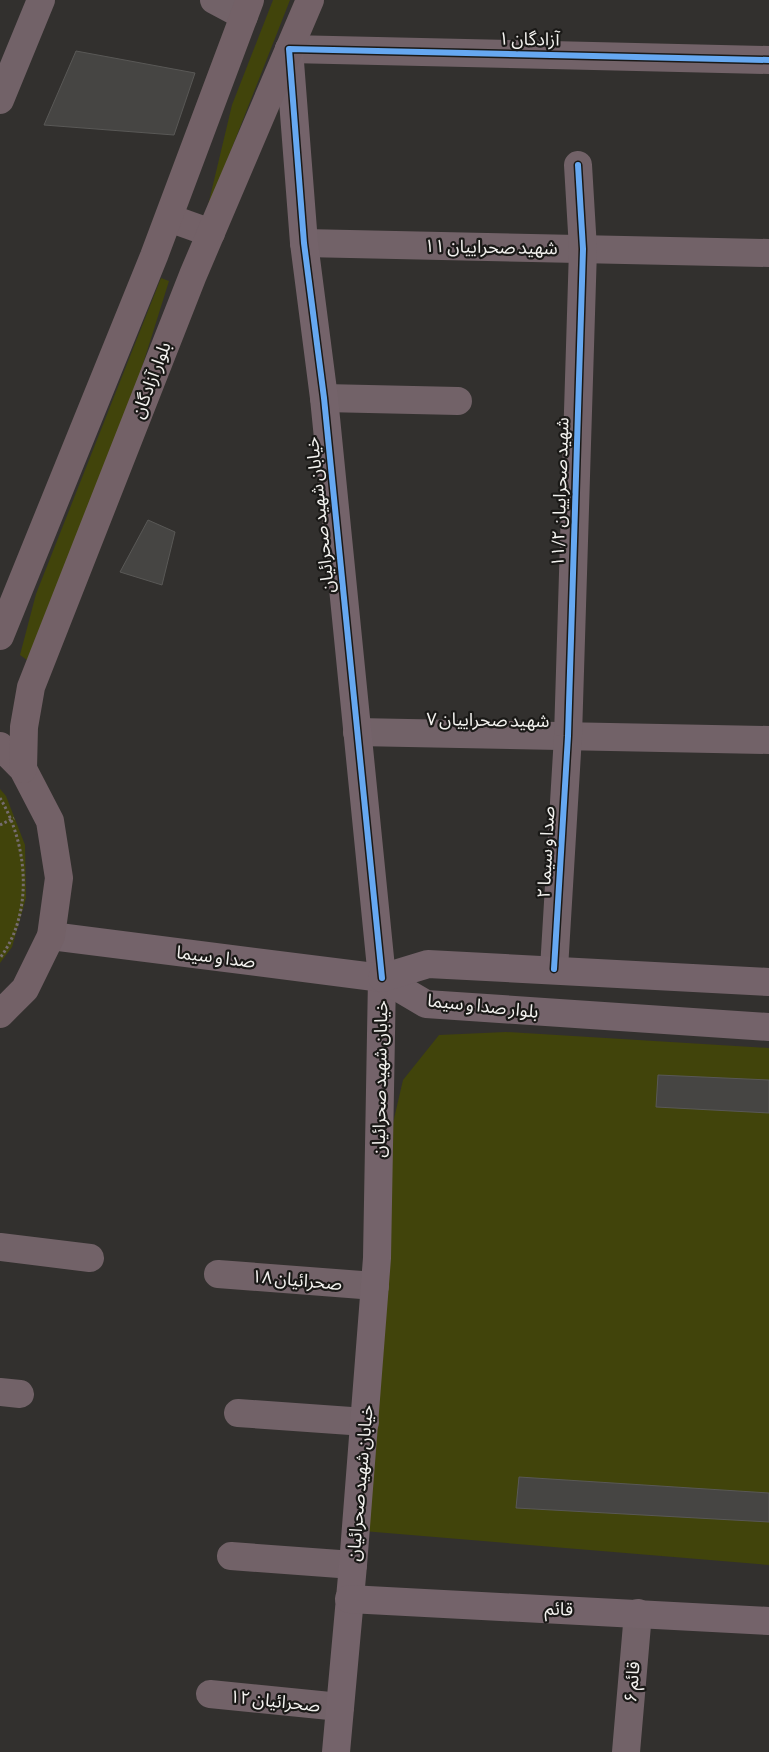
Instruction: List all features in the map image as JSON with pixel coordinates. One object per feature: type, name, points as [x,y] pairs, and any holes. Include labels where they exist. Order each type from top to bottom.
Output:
[{"type":"main road","name":"بلوار آزادگان","points":[[23,769],[24,727],[31,687],[193,275],[310,0]]},
{"type":"main road","points":[[0,636],[169,218],[247,8]]},
{"type":"main road","name":"خیابان شهید صحرائیان","points":[[289,49],[304,243],[324,398],[382,978],[375,1286],[354,1565],[349,1599],[336,1752]]},
{"type":"main road","points":[[169,218],[211,234]]},
{"type":"main road","points":[[154,256],[193,275]]},
{"type":"main road","points":[[0,746],[23,769],[50,821],[59,878],[51,936],[25,989],[0,1014]]},
{"type":"main road","name":"صدا و سیما","points":[[51,936],[382,978]]},
{"type":"main road","name":"بلوار صدا و سیما","points":[[382,978],[428,964],[554,969],[769,982]]},
{"type":"main road","name":"بلوار صدا و سیما","points":[[382,978],[426,1004],[769,1027]]},
{"type":"main road","name":"قائم","points":[[349,1599],[638,1613],[769,1622]]},
{"type":"street","points":[[0,100],[40,0]]},
{"type":"street","points":[[214,0],[247,8]]},
{"type":"street","name":"آزادگان ۱","points":[[289,49],[769,60]]},
{"type":"street","name":"شهید صحراییان ۱۱/۲","points":[[568,736],[583,249],[578,165]]},
{"type":"street","name":"شهید صحراییان ۱۱","points":[[304,243],[769,253]]},
{"type":"street","points":[[324,398],[458,401]]},
{"type":"street","name":"شهید صحراییان ۷","points":[[357,732],[769,740]]},
{"type":"street","name":"صدا و سیما ۲","points":[[554,969],[568,736]]},
{"type":"street","points":[[0,1247],[90,1258]]},
{"type":"street","name":"صحرائیان ۱۸","points":[[218,1274],[375,1286]]},
{"type":"street","points":[[238,1413],[365,1422]]},
{"type":"street","points":[[231,1556],[354,1565]]},
{"type":"street","name":"قائم ۶","points":[[626,1752],[638,1613]]},
{"type":"street","name":"صحرائیان ۱۲","points":[[210,1694],[340,1707]]},
{"type":"path","points":[[0,798],[13,819],[23,869],[22,898],[15,928],[0,958]]},
{"type":"path","points":[[0,825],[13,819]]},
{"type":"shaded area","points":[[273,0],[290,0],[206,214],[232,105]]},
{"type":"shaded area","points":[[161,278],[169,281],[133,396],[27,660],[20,655],[36,594]]},
{"type":"shaded area","points":[[0,789],[6,796],[25,845],[26,898],[12,947],[0,963]]},
{"type":"shaded area","points":[[506,1032],[769,1048],[769,1565],[363,1531],[393,1123],[403,1080],[439,1035]]},
{"type":"building","points":[[76,51],[195,73],[174,135],[44,125]]},
{"type":"building","points":[[148,520],[175,532],[162,585],[120,572]]},
{"type":"building","points":[[658,1075],[769,1080],[769,1113],[656,1107]]},
{"type":"building","points":[[519,1477],[769,1493],[769,1522],[516,1508]]},
{"type":"cycle path","points":[[382,978],[324,398],[304,243],[289,49],[769,60]]},
{"type":"cycle path","points":[[554,969],[568,736],[583,249],[578,165]]}]
